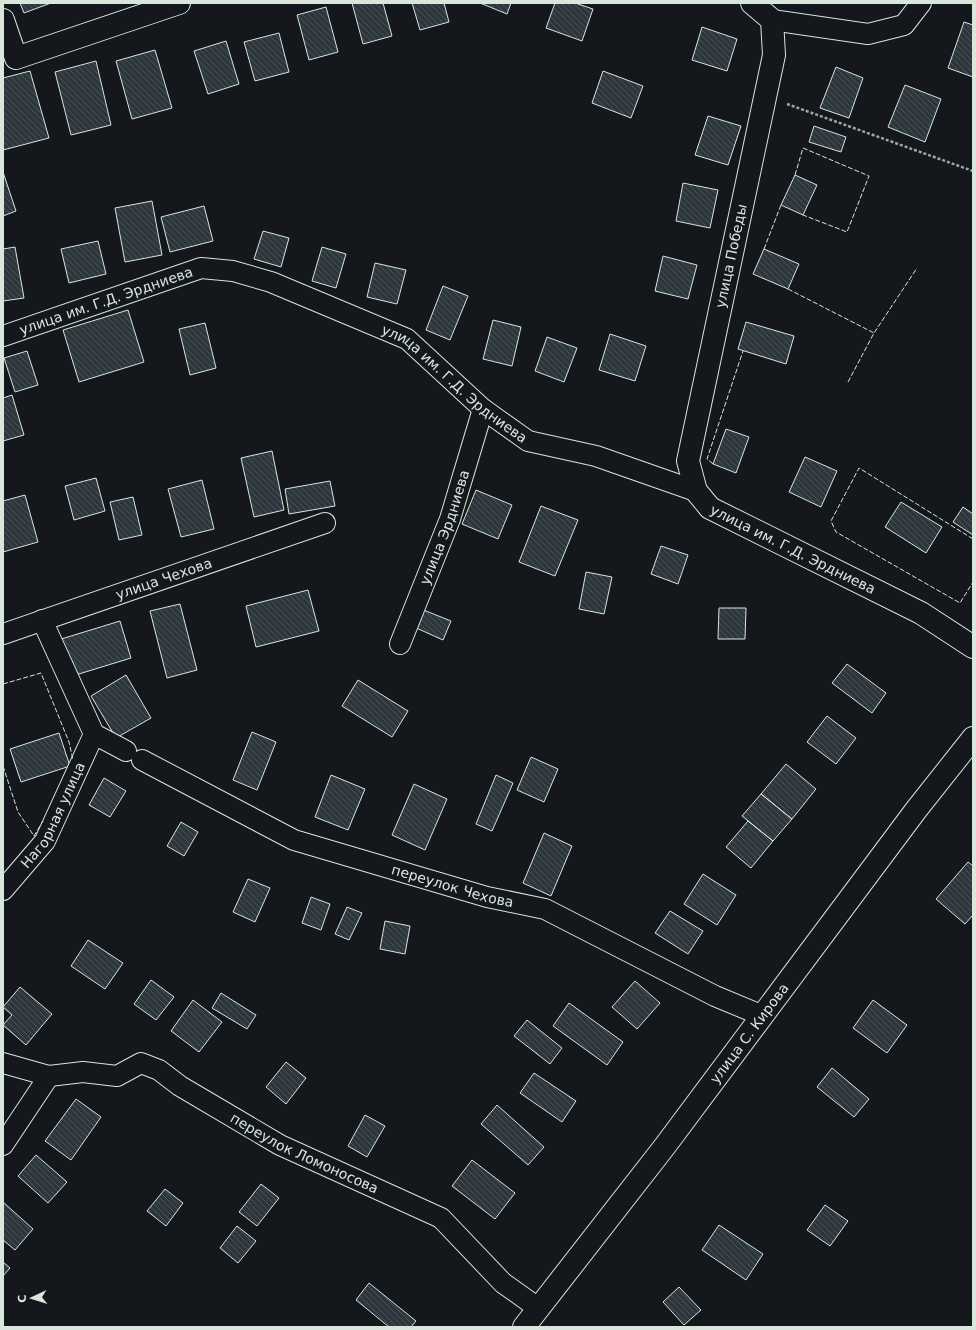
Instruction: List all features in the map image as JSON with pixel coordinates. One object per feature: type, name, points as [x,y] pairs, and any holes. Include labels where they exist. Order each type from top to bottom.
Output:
[{"type":"street","points":[[3,20],[9,60],[179,3]]},
{"type":"street","points":[[752,3],[772,20],[868,34],[904,25],[921,3]]},
{"type":"street","name":"улица Победы","points":[[696,491],[688,461],[774,55],[772,20]]},
{"type":"street","name":"улица им. Г.Д. Эрдниева","points":[[3,336],[201,268],[233,271],[271,282],[407,339],[483,409],[528,441],[596,456],[696,491],[710,508],[921,613],[973,647]]},
{"type":"street","name":"улица Эрдниева","points":[[400,644],[450,519],[483,409]]},
{"type":"street","name":"улица Чехова","points":[[3,634],[325,523]]},
{"type":"street","points":[[42,620],[94,734]]},
{"type":"street","name":"переулок Чехова","points":[[94,734],[294,840],[487,896],[545,910],[715,996],[762,1016]]},
{"type":"street","name":"Нагорная улица","points":[[3,890],[45,841],[94,734]]},
{"type":"street","name":"улица С. Кирова","points":[[524,1327],[665,1146],[916,810],[973,738]]},
{"type":"street","points":[[3,1063],[49,1076],[3,1145]]},
{"type":"street","name":"переулок Ломоносова","points":[[49,1076],[83,1072],[117,1076],[141,1063],[159,1070],[180,1086],[280,1146],[441,1218],[503,1283],[538,1308]]},
{"type":"path","points":[[766,96],[973,171]]},
{"type":"building","points":[[20,3],[51,3],[24,13]]},
{"type":"building","points":[[352,3],[383,3],[392,36],[363,44]]},
{"type":"building","points":[[412,3],[444,3],[449,22],[420,30]]},
{"type":"building","points":[[480,3],[511,3],[507,14]]},
{"type":"building","points":[[555,3],[575,3],[593,9],[582,41],[546,28]]},
{"type":"building","points":[[326,7],[338,52],[309,60],[297,15]]},
{"type":"building","points":[[964,22],[973,25],[973,77],[948,68]]},
{"type":"building","points":[[702,27],[737,39],[727,71],[692,60]]},
{"type":"building","points":[[279,33],[289,72],[255,81],[244,42]]},
{"type":"building","points":[[226,41],[239,84],[208,94],[194,51]]},
{"type":"building","points":[[155,50],[172,108],[132,119],[116,61]]},
{"type":"building","points":[[96,61],[111,125],[71,135],[55,72]]},
{"type":"building","points":[[836,67],[863,78],[849,118],[820,108]]},
{"type":"building","points":[[30,71],[49,138],[3,150],[3,78]]},
{"type":"building","points":[[603,71],[643,86],[631,118],[592,103]]},
{"type":"building","points":[[905,85],[941,99],[925,142],[888,127]]},
{"type":"building","points":[[708,116],[741,126],[728,165],[695,155]]},
{"type":"building","points":[[814,126],[846,137],[841,152],[809,142]]},
{"type":"building","points":[[3,172],[16,211],[3,216]]},
{"type":"building","points":[[795,175],[817,185],[803,215],[781,205]]},
{"type":"building","points":[[683,183],[718,190],[710,228],[676,221]]},
{"type":"building","points":[[152,201],[162,255],[125,262],[115,208]]},
{"type":"building","points":[[204,206],[213,241],[170,252],[161,217]]},
{"type":"building","points":[[263,231],[289,238],[281,267],[254,259]]},
{"type":"building","points":[[98,241],[106,274],[69,283],[61,249]]},
{"type":"building","points":[[15,247],[24,298],[3,301],[3,249]]},
{"type":"building","points":[[322,247],[346,254],[336,288],[312,281]]},
{"type":"building","points":[[764,249],[799,264],[788,289],[753,274]]},
{"type":"building","points":[[663,256],[697,265],[688,299],[655,291]]},
{"type":"building","points":[[375,263],[406,270],[397,304],[367,297]]},
{"type":"building","points":[[443,286],[468,296],[450,340],[426,330]]},
{"type":"building","points":[[128,310],[144,362],[79,382],[63,330]]},
{"type":"building","points":[[493,320],[521,327],[512,366],[483,359]]},
{"type":"building","points":[[746,322],[794,336],[786,364],[738,349]]},
{"type":"building","points":[[205,323],[216,368],[190,375],[179,329]]},
{"type":"building","points":[[610,334],[646,346],[635,381],[599,370]]},
{"type":"building","points":[[547,337],[577,348],[564,382],[535,371]]},
{"type":"building","points":[[27,351],[38,385],[15,392],[4,358]]},
{"type":"building","points":[[12,395],[24,435],[3,441],[3,398]]},
{"type":"building","points":[[726,429],[749,437],[736,473],[713,464]]},
{"type":"building","points":[[272,451],[284,510],[254,517],[241,458]]},
{"type":"building","points":[[805,457],[837,471],[821,507],[789,492]]},
{"type":"building","points":[[96,478],[105,511],[74,520],[65,486]]},
{"type":"building","points":[[202,480],[214,529],[181,537],[168,489]]},
{"type":"building","points":[[330,481],[335,506],[289,514],[285,489]]},
{"type":"building","points":[[476,490],[512,505],[498,539],[462,524]]},
{"type":"building","points":[[25,495],[38,542],[3,552],[3,501]]},
{"type":"building","points":[[133,497],[142,535],[119,540],[110,502]]},
{"type":"building","points":[[901,502],[942,527],[926,553],[885,527]]},
{"type":"building","points":[[541,506],[578,520],[555,576],[519,562]]},
{"type":"building","points":[[963,507],[973,514],[973,535],[953,522]]},
{"type":"building","points":[[661,546],[688,555],[678,584],[651,574]]},
{"type":"building","points":[[586,572],[612,577],[604,614],[579,609]]},
{"type":"building","points":[[308,590],[319,631],[256,647],[246,606]]},
{"type":"building","points":[[180,604],[197,670],[167,678],[150,611]]},
{"type":"building","points":[[719,608],[746,608],[745,639],[718,639]]},
{"type":"building","points":[[421,609],[451,621],[443,640],[414,627]]},
{"type":"building","points":[[120,621],[131,658],[69,677],[58,640]]},
{"type":"building","points":[[847,664],[886,693],[872,713],[832,683]]},
{"type":"building","points":[[126,675],[151,718],[116,738],[91,696]]},
{"type":"building","points":[[358,680],[408,711],[392,737],[342,706]]},
{"type":"building","points":[[827,716],[856,738],[836,764],[807,742]]},
{"type":"building","points":[[252,732],[276,742],[257,790],[233,780]]},
{"type":"building","points":[[59,733],[70,766],[21,782],[10,749]]},
{"type":"building","points":[[531,757],[558,769],[544,802],[517,790]]},
{"type":"building","points":[[786,764],[816,789],[792,819],[761,794]]},
{"type":"building","points":[[331,775],[365,789],[348,830],[315,817]]},
{"type":"building","points":[[496,775],[513,783],[492,831],[476,824]]},
{"type":"building","points":[[104,778],[126,791],[110,817],[89,805]]},
{"type":"building","points":[[414,784],[447,799],[425,850],[392,835]]},
{"type":"building","points":[[761,794],[792,819],[773,841],[742,816]]},
{"type":"building","points":[[748,821],[773,841],[751,868],[726,847]]},
{"type":"building","points":[[181,822],[198,832],[184,856],[167,846]]},
{"type":"building","points":[[544,833],[572,846],[551,896],[523,883]]},
{"type":"building","points":[[968,862],[973,866],[973,915],[965,924],[936,899]]},
{"type":"building","points":[[703,874],[736,895],[717,925],[684,904]]},
{"type":"building","points":[[248,879],[270,888],[255,922],[233,912]]},
{"type":"building","points":[[311,897],[330,904],[321,930],[302,923]]},
{"type":"building","points":[[347,907],[362,913],[349,940],[335,934]]},
{"type":"building","points":[[670,911],[703,931],[688,954],[655,933]]},
{"type":"building","points":[[385,921],[410,926],[405,954],[380,949]]},
{"type":"building","points":[[88,940],[123,963],[105,989],[71,966]]},
{"type":"building","points":[[151,980],[174,997],[156,1020],[134,1004]]},
{"type":"building","points":[[635,981],[660,1003],[637,1029],[612,1007]]},
{"type":"building","points":[[20,987],[52,1014],[26,1045],[3,1025],[12,1015],[3,1007]]},
{"type":"building","points":[[221,993],[256,1015],[247,1029],[212,1008]]},
{"type":"building","points":[[193,1000],[222,1022],[199,1052],[171,1031]]},
{"type":"building","points":[[873,1000],[907,1025],[887,1053],[853,1028]]},
{"type":"building","points":[[569,1003],[623,1042],[607,1065],[553,1026]]},
{"type":"building","points":[[527,1020],[562,1048],[550,1064],[514,1036]]},
{"type":"building","points":[[286,1062],[306,1078],[286,1104],[266,1087]]},
{"type":"building","points":[[832,1068],[869,1099],[854,1117],[817,1087]]},
{"type":"building","points":[[534,1073],[576,1101],[562,1122],[520,1093]]},
{"type":"building","points":[[76,1099],[101,1117],[71,1160],[45,1141]]},
{"type":"building","points":[[497,1105],[544,1147],[528,1165],[481,1124]]},
{"type":"building","points":[[365,1115],[385,1126],[367,1157],[348,1146]]},
{"type":"building","points":[[36,1155],[67,1182],[48,1203],[18,1176]]},
{"type":"building","points":[[472,1160],[515,1193],[495,1219],[452,1186]]},
{"type":"building","points":[[261,1184],[279,1198],[257,1226],[239,1212]]},
{"type":"building","points":[[165,1189],[183,1203],[166,1226],[147,1211]]},
{"type":"building","points":[[3,1202],[33,1229],[15,1250],[3,1240]]},
{"type":"building","points":[[825,1205],[848,1221],[830,1246],[807,1230]]},
{"type":"building","points":[[719,1225],[763,1254],[746,1280],[702,1250]]},
{"type":"building","points":[[237,1226],[256,1241],[238,1263],[220,1248]]},
{"type":"building","points":[[3,1262],[10,1268],[3,1276]]},
{"type":"building","points":[[369,1283],[416,1321],[411,1327],[389,1327],[356,1300]]},
{"type":"building","points":[[679,1287],[701,1310],[684,1325],[663,1302]]},
{"type":"fence","points":[[795,175],[803,148],[869,176],[847,232],[803,215]]},
{"type":"fence","points":[[764,249],[781,205]]},
{"type":"fence","points":[[848,382],[874,333],[917,268]]},
{"type":"fence","points":[[788,289],[874,333]]},
{"type":"fence","points":[[713,464],[707,459],[743,351]]},
{"type":"fence","points":[[973,539],[859,468],[831,521],[836,532],[960,603],[973,582]]},
{"type":"fence","points":[[3,684],[41,673],[69,742],[73,760]]},
{"type":"fence","points":[[3,766],[18,812],[34,836],[43,821]]}]
